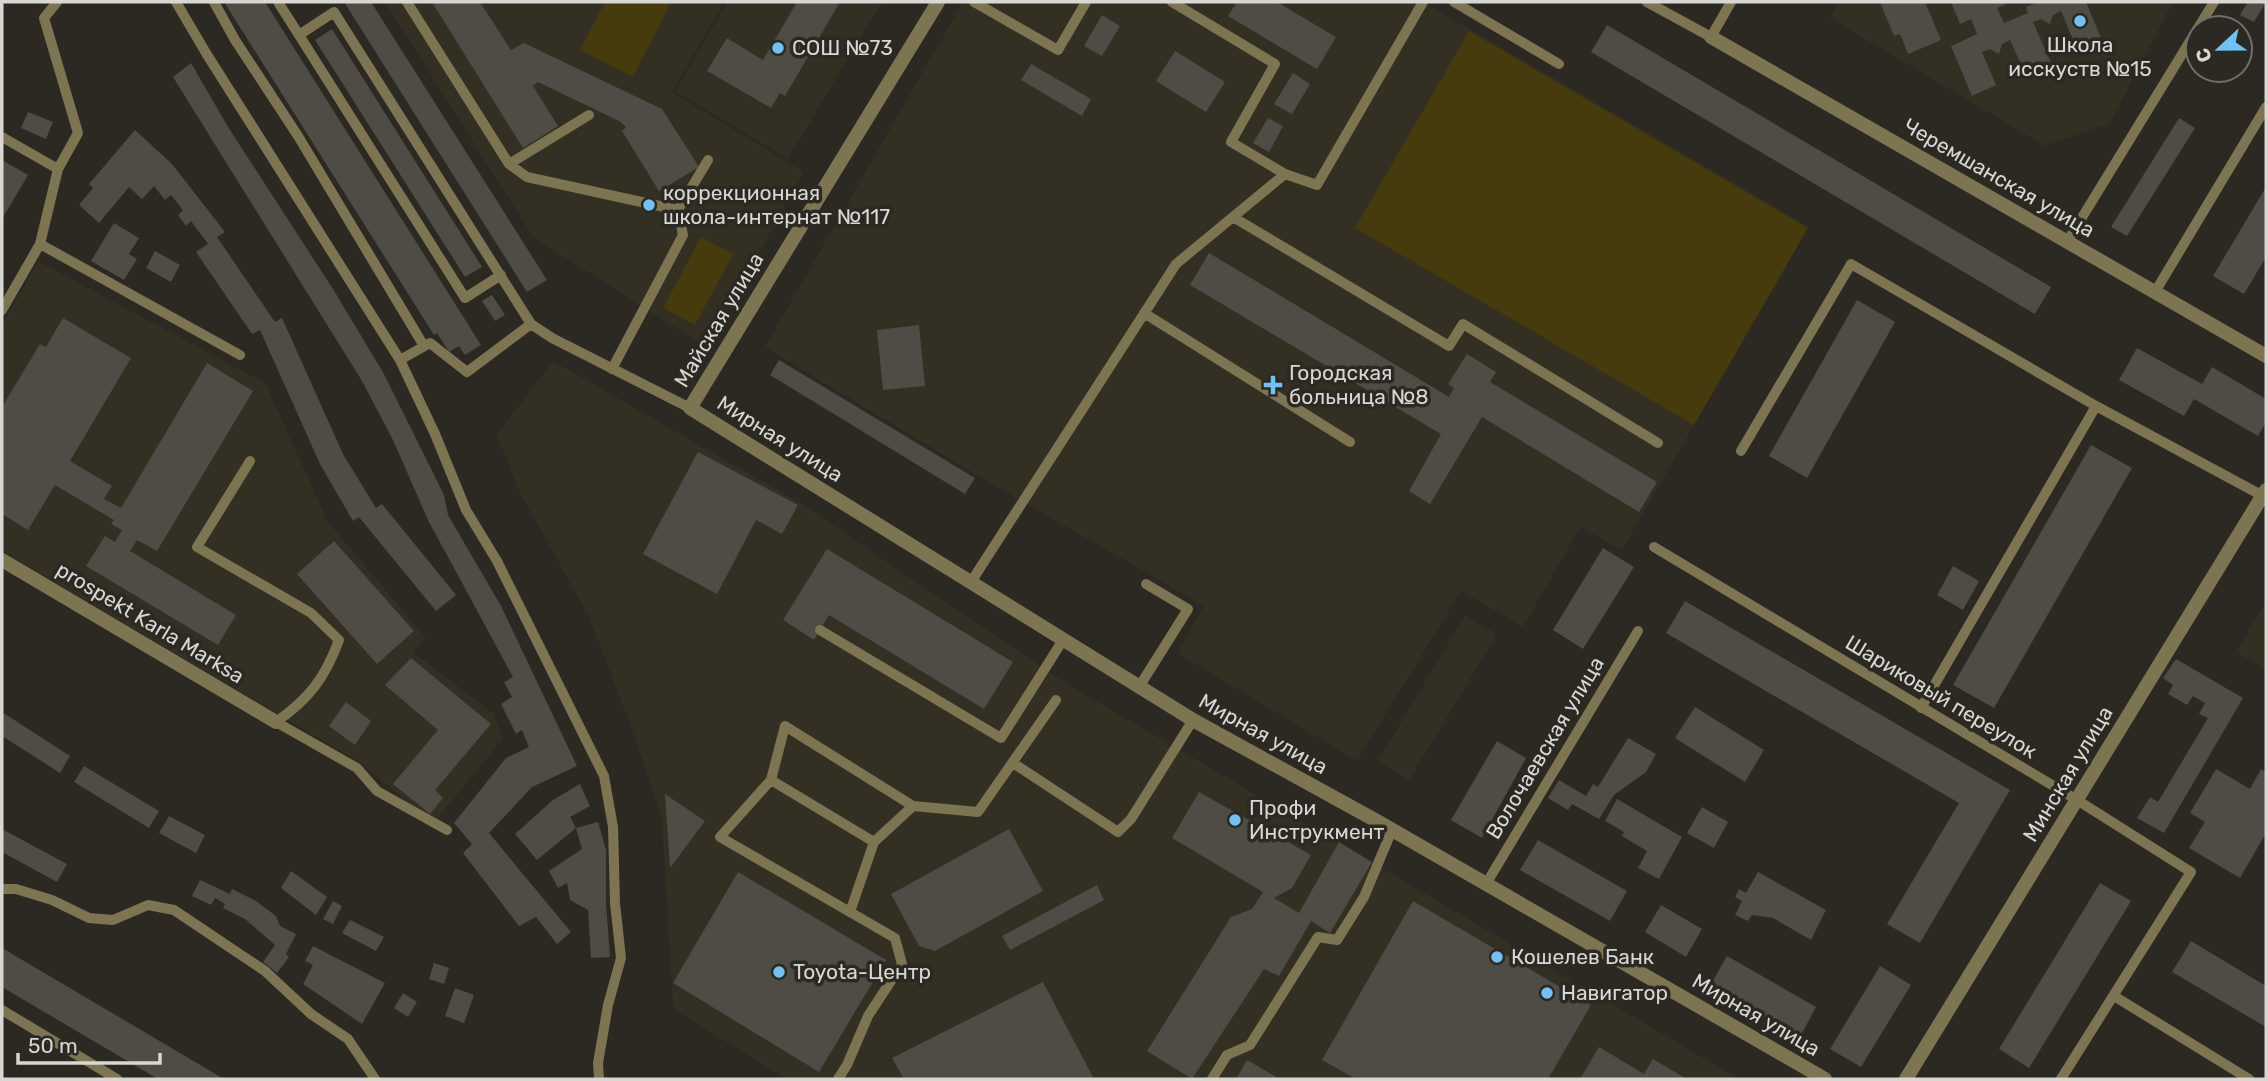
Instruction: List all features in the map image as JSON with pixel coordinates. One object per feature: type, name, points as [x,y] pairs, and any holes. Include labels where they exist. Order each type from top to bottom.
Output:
[{"type":"street","name":"Майская улица","points":[[690,408],[938,2]]},
{"type":"street","name":"Черемшанская улица","points":[[1711,37],[2266,355]]},
{"type":"street","name":"Мирная улица","points":[[690,408],[1193,720],[1392,830],[1825,1079]]},
{"type":"street","name":"Минская улица","points":[[1906,1079],[2264,493]]},
{"type":"street","name":"prospekt Karla Marksa","points":[[2,560],[276,722]]},
{"type":"lane","points":[[2,310],[40,244],[58,169],[78,133],[44,18],[57,2]]},
{"type":"lane","points":[[176,2],[400,360],[435,434],[466,510],[503,573],[604,776],[613,827],[615,903],[621,958],[608,1005],[598,1063],[599,1079]]},
{"type":"lane","points":[[214,2],[424,346]]},
{"type":"lane","points":[[278,2],[464,298],[501,275]]},
{"type":"lane","points":[[407,2],[509,164],[527,177],[678,210]]},
{"type":"lane","points":[[974,2],[1058,50],[1086,2]]},
{"type":"lane","points":[[1172,2],[1275,64],[1231,142],[1285,174],[1317,185],[1423,2]]},
{"type":"lane","points":[[1454,2],[1559,64]]},
{"type":"lane","points":[[1647,2],[1711,37],[1731,2]]},
{"type":"lane","points":[[2067,242],[2214,2]]},
{"type":"lane","points":[[299,35],[331,7],[531,324],[552,338],[690,408]]},
{"type":"lane","points":[[2155,292],[2266,107]]},
{"type":"lane","points":[[509,164],[589,114]]},
{"type":"lane","points":[[2,137],[58,169]]},
{"type":"lane","points":[[612,369],[683,235],[678,210],[708,160]]},
{"type":"lane","points":[[971,582],[1176,264],[1285,174]]},
{"type":"lane","points":[[1233,217],[1449,346],[1463,324],[1658,443]]},
{"type":"lane","points":[[40,244],[240,355]]},
{"type":"lane","points":[[1741,451],[1851,264],[2096,406],[2264,493]]},
{"type":"lane","points":[[1144,313],[1350,442]]},
{"type":"lane","points":[[400,360],[430,343],[467,372],[531,324]]},
{"type":"lane","points":[[1921,708],[2096,406]]},
{"type":"lane","points":[[250,461],[197,547],[311,613],[339,640],[329,667],[299,706],[276,722],[357,768],[377,791],[447,830]]},
{"type":"lane","name":"Шариковый переулок","points":[[1654,547],[2077,800],[2191,872],[2114,996]]},
{"type":"lane","points":[[1139,687],[1188,609],[1146,584]]},
{"type":"lane","points":[[820,629],[1001,738],[1063,640]]},
{"type":"lane","name":"Волочаевская улица","points":[[1486,884],[1638,631]]},
{"type":"lane","points":[[838,1079],[847,1065],[868,1016],[902,964],[895,938],[720,837],[771,780],[785,726],[913,807],[978,812],[1056,700]]},
{"type":"lane","points":[[1013,762],[1118,831],[1131,819],[1193,720]]},
{"type":"lane","points":[[771,780],[874,842]]},
{"type":"lane","points":[[850,912],[874,842],[913,807]]},
{"type":"lane","points":[[1212,1079],[1227,1055],[1250,1045],[1318,937],[1337,940],[1364,897],[1392,830]]},
{"type":"lane","points":[[2,889],[16,889],[52,900],[89,918],[113,920],[148,905],[174,909],[265,971],[311,1014],[348,1039],[375,1079]]},
{"type":"lane","points":[[2061,1079],[2114,996],[2249,1079]]},
{"type":"lane","points":[[2,1010],[117,1079]]},
{"type":"shaded area","name":"коррекционная школа-интернат №117","points":[[385,2],[715,2],[722,6],[672,92],[804,172],[706,347],[533,237]]},
{"type":"shaded area","points":[[605,2],[671,2],[633,77],[580,50]]},
{"type":"shaded area","name":"СОШ №73","points":[[722,2],[882,2],[788,159],[675,91],[726,5]]},
{"type":"shaded area","name":"Городская больница №8","points":[[963,2],[1423,2],[1809,227],[1622,550],[1580,527],[1523,627],[1461,591],[1357,761],[1177,653],[1204,606],[982,478],[765,347]]},
{"type":"shaded area","points":[[1839,2],[2172,4],[2110,123],[2045,146],[1830,18]]},
{"type":"shaded area","points":[[1469,31],[1808,228],[1694,425],[1355,228]]},
{"type":"shaded area","points":[[701,237],[733,254],[695,325],[663,308]]},
{"type":"shaded area","points":[[38,261],[265,383],[328,522],[426,638],[413,652],[493,713],[503,739],[434,823],[359,762],[2,551],[2,325]]},
{"type":"shaded area","points":[[553,361],[800,503],[1067,684],[1739,1079],[787,1079],[673,1009],[662,818],[589,617],[518,489],[497,434]]},
{"type":"shaded area","points":[[2266,601],[2266,670],[2236,652]]},
{"type":"shaded area","points":[[1465,615],[1497,634],[1409,780],[1378,761]]},
{"type":"building","points":[[224,2],[265,2],[481,345],[465,355],[459,346],[449,352],[437,333],[434,335]]},
{"type":"building","points":[[344,2],[371,2],[547,280],[527,292]]},
{"type":"building","points":[[432,2],[480,2],[511,50],[524,43],[662,109],[699,167],[659,191],[622,131],[626,127],[619,121],[538,82],[533,86],[558,126],[523,148]]},
{"type":"building","points":[[797,2],[840,2],[785,96],[780,93],[771,108],[707,71],[727,38],[763,60]]},
{"type":"building","points":[[1237,2],[1277,2],[1336,37],[1317,69],[1228,16]]},
{"type":"building","points":[[1880,2],[1925,2],[1941,40],[1908,54],[1900,34],[1894,36]]},
{"type":"building","points":[[1951,2],[2011,2],[1997,8],[2004,23],[2028,13],[2026,7],[2038,2],[2086,2],[2101,38],[2077,49],[2061,11],[2053,15],[2050,24],[2041,19],[2033,22],[2052,65],[2026,76],[2010,40],[2002,44],[1999,54],[1990,49],[1982,52],[1996,85],[1972,96],[1951,46],[1977,34],[1971,19],[1960,24]]},
{"type":"building","points":[[2248,2],[2266,2],[2254,22],[2254,14],[2241,14]]},
{"type":"building","points":[[1102,15],[1120,26],[1102,56],[1084,46]]},
{"type":"building","points":[[1607,25],[2051,287],[2035,314],[1591,52]]},
{"type":"building","points":[[332,29],[482,267],[465,277],[315,40]]},
{"type":"building","points":[[1175,51],[1225,82],[1206,112],[1156,81]]},
{"type":"building","points":[[191,63],[228,127],[333,289],[384,374],[444,495],[448,515],[501,606],[577,766],[532,787],[489,833],[571,932],[557,944],[536,917],[519,926],[463,853],[472,844],[454,823],[506,758],[529,747],[522,730],[516,734],[501,704],[512,697],[504,682],[513,677],[428,520],[393,440],[362,381],[173,77]]},
{"type":"building","points":[[1031,64],[1091,99],[1082,116],[1021,80]]},
{"type":"building","points":[[1293,73],[1310,84],[1292,114],[1274,104]]},
{"type":"building","points":[[28,112],[53,122],[46,139],[21,128]]},
{"type":"building","points":[[1268,118],[1283,126],[1269,152],[1253,143]]},
{"type":"building","points":[[2179,118],[2195,128],[2127,236],[2111,227]]},
{"type":"building","points":[[135,130],[172,164],[225,232],[217,237],[275,322],[282,318],[343,454],[376,508],[382,504],[456,595],[436,611],[359,517],[353,521],[320,464],[260,330],[252,334],[196,252],[208,244],[191,221],[186,226],[178,215],[183,210],[171,195],[165,200],[154,186],[142,199],[129,187],[99,223],[79,205],[93,188],[89,184]]},
{"type":"building","points":[[2,160],[28,175],[2,219]]},
{"type":"building","points":[[2266,187],[2266,257],[2244,294],[2213,276]]},
{"type":"building","points":[[114,223],[139,238],[129,254],[137,259],[124,280],[91,261]]},
{"type":"building","points":[[155,251],[180,265],[171,282],[146,268]]},
{"type":"building","points":[[1209,253],[1449,397],[1454,388],[1448,384],[1467,354],[1496,372],[1490,382],[1657,482],[1639,512],[1482,417],[1430,504],[1409,491],[1441,434],[1190,285]]},
{"type":"building","points":[[492,295],[505,315],[495,321],[482,301]]},
{"type":"building","points":[[1857,300],[1895,322],[1807,478],[1769,456]]},
{"type":"building","points":[[63,318],[131,358],[70,461],[112,486],[104,499],[121,508],[207,363],[253,391],[157,551],[137,540],[130,551],[236,615],[218,645],[86,566],[105,536],[115,542],[122,530],[111,524],[114,520],[55,485],[28,530],[2,514],[2,407],[40,344],[46,347]]},
{"type":"building","points":[[919,325],[925,386],[883,390],[877,330]]},
{"type":"building","points":[[2137,348],[2202,384],[2212,367],[2266,399],[2266,422],[2258,436],[2194,399],[2184,416],[2119,380]]},
{"type":"building","points":[[779,360],[975,478],[965,494],[770,375]]},
{"type":"building","points":[[2091,445],[2132,468],[1994,708],[1953,685]]},
{"type":"building","points":[[698,452],[798,505],[782,534],[756,520],[717,594],[643,554]]},
{"type":"building","points":[[334,541],[414,631],[377,664],[297,574]]},
{"type":"building","points":[[1603,548],[1634,567],[1583,649],[1553,630]]},
{"type":"building","points":[[827,549],[1013,662],[984,709],[829,615],[814,640],[783,620]]},
{"type":"building","points":[[1953,566],[1979,581],[1963,610],[1937,595]]},
{"type":"building","points":[[1685,601],[2010,790],[1920,943],[1887,924],[1959,803],[1666,633]]},
{"type":"building","points":[[411,658],[491,724],[435,790],[443,798],[430,814],[393,784],[438,730],[385,685]]},
{"type":"building","points":[[2176,659],[2243,698],[2164,833],[2137,818],[2150,797],[2158,802],[2208,718],[2199,714],[2205,703],[2193,696],[2187,705],[2168,694],[2173,685],[2163,678]]},
{"type":"building","points":[[346,702],[371,721],[355,745],[329,726]]},
{"type":"building","points":[[1695,707],[1764,750],[1745,782],[1675,738]]},
{"type":"building","points":[[2,712],[70,756],[60,773],[2,736]]},
{"type":"building","points":[[1628,738],[1656,754],[1646,772],[1614,795],[1599,819],[1572,804],[1568,810],[1548,798],[1559,780],[1586,796],[1593,784],[1598,787]]},
{"type":"building","points":[[1497,741],[1526,758],[1482,838],[1451,820]]},
{"type":"building","points":[[84,766],[159,811],[149,828],[74,782]]},
{"type":"building","points":[[2216,769],[2250,789],[2261,769],[2266,772],[2266,833],[2240,878],[2189,848],[2205,822],[2190,813]]},
{"type":"building","points":[[580,784],[590,806],[570,817],[576,828],[537,860],[515,834],[553,800]]},
{"type":"building","points":[[1199,792],[1311,855],[1292,888],[1274,898],[1299,913],[1339,842],[1372,862],[1330,933],[1311,921],[1279,976],[1264,969],[1192,1079],[1147,1051],[1231,917],[1252,909],[1263,892],[1172,838]]},
{"type":"building","points":[[665,794],[705,821],[670,868]]},
{"type":"building","points":[[1617,799],[1682,837],[1659,879],[1638,868],[1647,851],[1622,836],[1624,832],[1605,821]]},
{"type":"building","points":[[1702,807],[1728,822],[1714,848],[1687,833]]},
{"type":"building","points":[[169,816],[205,835],[196,853],[159,833]]},
{"type":"building","points":[[598,822],[606,850],[610,957],[591,958],[588,910],[570,900],[567,883],[558,888],[549,871],[582,849],[576,828]]},
{"type":"building","points":[[2,829],[67,864],[57,882],[2,852]]},
{"type":"building","points":[[1009,829],[1043,891],[935,951],[919,946],[891,894]]},
{"type":"building","points":[[1538,840],[1627,891],[1610,921],[1520,870]]},
{"type":"building","points":[[291,871],[327,897],[316,915],[281,888]]},
{"type":"building","name":"Toyota-Центр","points":[[738,872],[886,960],[819,1072],[673,983]]},
{"type":"building","points":[[1758,872],[1826,910],[1811,940],[1773,918],[1752,915],[1748,921],[1735,915],[1742,901],[1735,897],[1739,889],[1746,893]]},
{"type":"building","points":[[200,880],[230,894],[232,889],[256,901],[276,916],[280,926],[296,934],[286,954],[289,957],[277,973],[263,962],[275,945],[245,919],[223,908],[225,904],[215,898],[211,905],[192,896]]},
{"type":"building","points":[[2100,883],[2131,901],[2029,1068],[1999,1049]]},
{"type":"building","points":[[1097,885],[1104,900],[1010,950],[1002,936]]},
{"type":"building","points":[[333,901],[342,906],[333,924],[323,919]]},
{"type":"building","points":[[1413,901],[1591,1005],[1548,1079],[1356,1079],[1322,1060]]},
{"type":"building","points":[[1661,905],[1702,929],[1686,957],[1645,932]]},
{"type":"building","points":[[350,920],[384,937],[376,951],[342,933]]},
{"type":"building","points":[[2191,941],[2266,986],[2266,1027],[2172,972]]},
{"type":"building","points":[[313,946],[385,983],[362,1024],[303,984],[313,965],[305,961]]},
{"type":"building","points":[[2,948],[224,1079],[158,1079],[2,987]]},
{"type":"building","points":[[1727,956],[1816,1007],[1800,1037],[1710,986]]},
{"type":"building","points":[[434,963],[449,968],[444,984],[429,979]]},
{"type":"building","points":[[1880,966],[1911,985],[1861,1067],[1830,1049]]},
{"type":"building","points":[[1043,982],[1094,1079],[904,1079],[892,1058]]},
{"type":"building","points":[[455,988],[474,995],[464,1023],[445,1016]]},
{"type":"building","points":[[403,993],[417,1002],[408,1017],[394,1008]]},
{"type":"building","points":[[1599,1047],[1644,1074],[1653,1059],[1687,1079],[1580,1079]]},
{"type":"building","points":[[1247,1060],[1280,1079],[1236,1079]]},
{"type":"place","name":"Школа исскуств №15","points":[[2080,21]]},
{"type":"place","name":"СОШ №73","points":[[778,48]]},
{"type":"place","name":"коррекционная школа-интернат №117","points":[[649,205]]},
{"type":"place","name":"Городская больница №8","points":[[1273,385]]},
{"type":"place","name":"Профи Инструкмент","points":[[1235,820]]},
{"type":"place","name":"Кошелев Банк","points":[[1497,957]]},
{"type":"place","name":"Toyota-Центр","points":[[779,972]]},
{"type":"place","name":"Навигатор","points":[[1547,993]]}]
